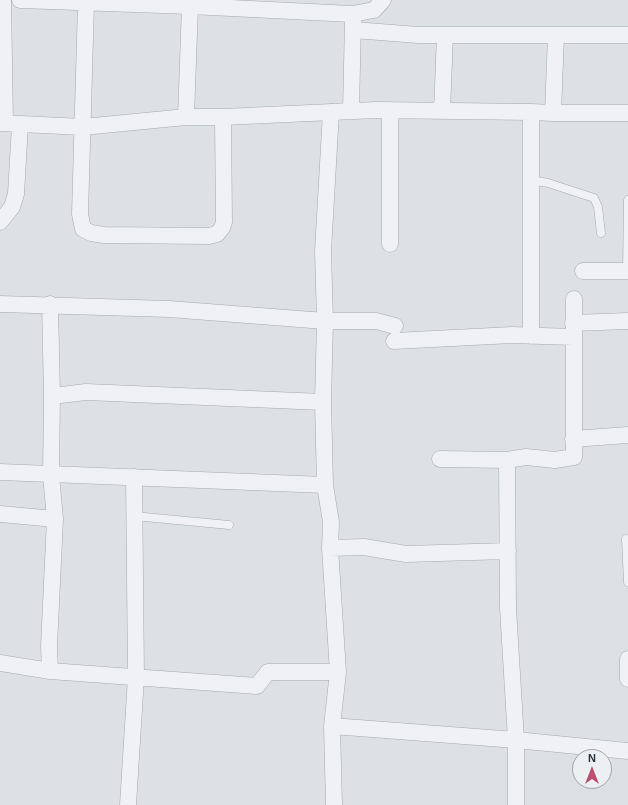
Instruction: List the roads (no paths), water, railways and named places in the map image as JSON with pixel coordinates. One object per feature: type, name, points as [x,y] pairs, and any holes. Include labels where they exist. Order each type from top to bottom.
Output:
[{"type":"street","points":[[0,222],[12,207],[16,194],[8,124],[3,0]]},
{"type":"street","points":[[20,0],[352,14],[374,10],[383,0]]},
{"type":"street","points":[[86,3],[80,214],[83,229],[91,233],[104,235],[209,236],[217,234],[222,228],[224,222],[223,117]]},
{"type":"street","points":[[186,117],[190,6]]},
{"type":"street","points":[[352,14],[354,30],[352,111]]},
{"type":"street","points":[[354,30],[445,35],[628,35]]},
{"type":"street","points":[[442,111],[445,35]]},
{"type":"street","points":[[553,113],[556,35]]},
{"type":"street","points":[[8,124],[83,127],[186,117],[223,117],[390,110],[628,113]]},
{"type":"street","points":[[390,110],[390,244]]},
{"type":"street","points":[[331,112],[323,251],[325,321],[323,402],[325,485],[331,522],[330,548],[338,672],[332,726],[334,805]]},
{"type":"street","points":[[530,112],[531,336]]},
{"type":"street","points":[[583,271],[627,271]]},
{"type":"street","points":[[440,459],[507,460],[526,457],[555,460],[574,457],[574,299]]},
{"type":"street","points":[[0,304],[50,304],[169,309],[325,321],[376,321],[394,333],[531,336],[628,321]]},
{"type":"street","points":[[50,304],[52,396],[51,475],[55,519],[49,646],[50,671]]},
{"type":"street","points":[[52,396],[86,392],[323,402]]},
{"type":"street","points":[[573,439],[628,435]]},
{"type":"street","points":[[507,460],[508,608],[516,740],[516,805]]},
{"type":"street","points":[[0,472],[325,485]]},
{"type":"street","points":[[128,805],[136,677],[134,477]]},
{"type":"street","points":[[0,514],[55,519]]},
{"type":"street","points":[[330,548],[359,546],[406,554],[508,551]]},
{"type":"street","points":[[628,659],[628,679]]},
{"type":"street","points":[[0,663],[50,671],[257,686],[268,672],[338,672]]},
{"type":"street","points":[[332,726],[516,740],[628,751]]},
{"type":"lane","points":[[531,180],[548,182],[594,198],[598,207],[601,233]]},
{"type":"lane","points":[[627,271],[628,200]]},
{"type":"lane","points":[[134,516],[229,525]]},
{"type":"lane","points":[[626,538],[628,582]]}]
